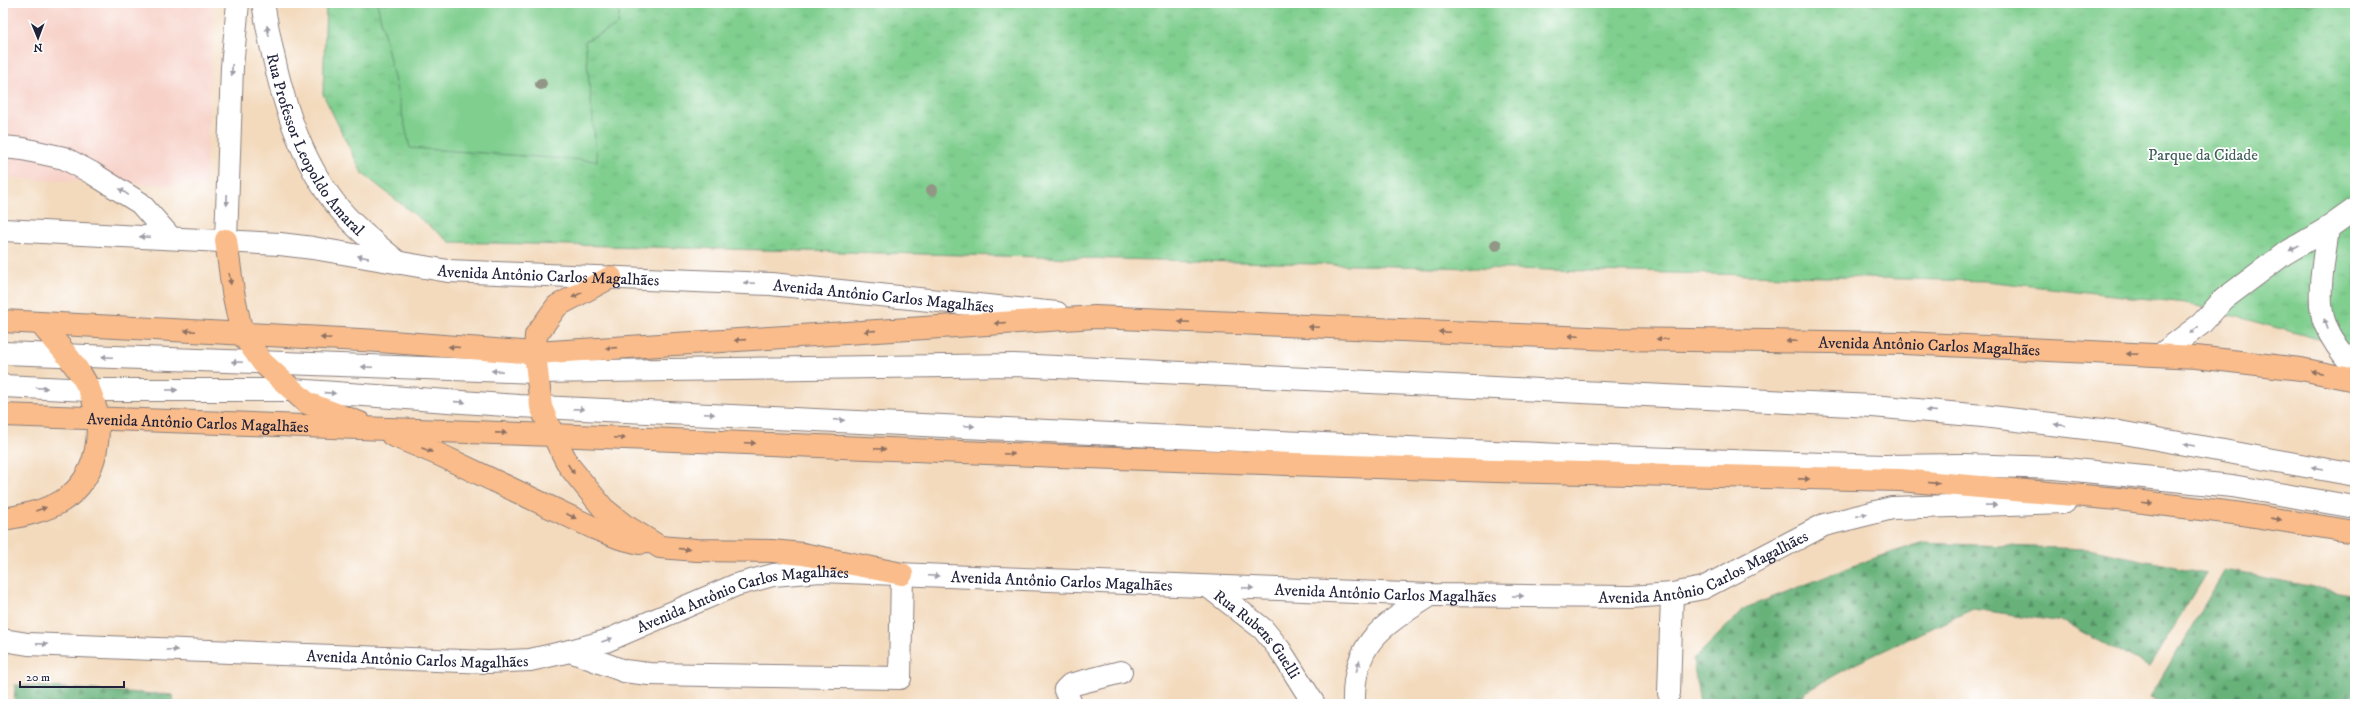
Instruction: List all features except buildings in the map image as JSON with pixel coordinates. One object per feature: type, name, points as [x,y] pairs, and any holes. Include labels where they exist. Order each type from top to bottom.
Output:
[{"type":"main road","points":[[226,240],[233,292],[242,334],[263,363],[307,403],[440,455],[594,528],[620,538],[660,547],[787,552],[902,574]]},
{"type":"main road","points":[[611,277],[557,306],[536,335],[536,362],[540,407],[569,466],[603,508],[624,525],[660,547]]},
{"type":"main road","name":"Avenida Antônio Carlos Magalhães","points":[[3,321],[379,340],[536,362],[1095,317],[1613,338],[1904,343],[2246,361],[2301,368],[2355,380]]},
{"type":"main road","points":[[3,518],[17,517],[61,502],[76,489],[88,473],[96,452],[97,420],[89,390],[67,356],[40,323]]},
{"type":"main road","name":"Avenida Antônio Carlos Magalhães","points":[[3,415],[97,420],[553,435],[1050,456],[1479,471],[1900,480],[2118,500],[2242,514],[2355,532]]},
{"type":"street","points":[[226,240],[232,68],[238,3]]},
{"type":"street","name":"Rua Professor Leopoldo Amaral","points":[[262,3],[270,44],[286,107],[308,159],[334,203],[369,238],[402,265]]},
{"type":"street","points":[[3,147],[23,149],[64,158],[92,173],[140,203],[171,238]]},
{"type":"street","points":[[2160,356],[2201,324],[2224,299],[2278,258],[2328,228],[2355,209]]},
{"type":"street","points":[[2328,228],[2322,301],[2325,324],[2340,352],[2355,368]]},
{"type":"street","name":"Avenida Antônio Carlos Magalhães","points":[[3,230],[226,240],[313,248],[402,265],[448,271],[771,284],[1095,317]]},
{"type":"street","points":[[3,353],[263,363],[536,362],[1014,364],[1873,406],[1983,416],[2119,432],[2355,475]]},
{"type":"street","points":[[3,386],[89,390],[293,390],[540,407],[1580,456],[1852,465],[1963,465],[2055,468],[2232,486],[2355,507]]},
{"type":"street","name":"Avenida Antônio Carlos Magalhães","points":[[3,640],[36,644],[488,662],[530,660],[606,641],[736,585],[773,575],[821,571],[1431,596],[1631,597],[1672,594],[1709,586],[1824,525],[1892,508],[2118,500]]},
{"type":"street","points":[[570,651],[624,671],[649,674],[900,678],[902,574]]},
{"type":"street","name":"Rua Rubens Guelli","points":[[1210,587],[1263,629],[1280,650],[1314,704]]},
{"type":"street","points":[[1670,693],[1672,594]]},
{"type":"street","points":[[1354,704],[1353,684],[1359,662],[1370,640],[1391,621],[1431,596]]},
{"type":"street","points":[[1071,704],[1065,690],[1070,685],[1121,672]]},
{"type":"shaded area","points":[[3,3],[214,3],[205,187],[3,178]]},
{"type":"green space","name":"Parque da Cidade","points":[[326,3],[2355,3],[2355,349],[2186,303],[1986,281],[450,242],[362,173],[323,94]]},
{"type":"green space","points":[[377,3],[620,3],[618,25],[585,41],[597,161],[410,148]]},
{"type":"green space","points":[[1921,543],[2088,549],[2206,573],[2149,667],[2063,622],[1973,609],[1857,663],[1805,692],[1801,704],[1700,704],[1693,660],[1745,608],[1866,561]]},
{"type":"green space","points":[[2225,570],[2355,595],[2355,704],[2166,704],[2150,697]]},
{"type":"green space","points":[[15,685],[173,695],[174,704],[14,704]]}]
